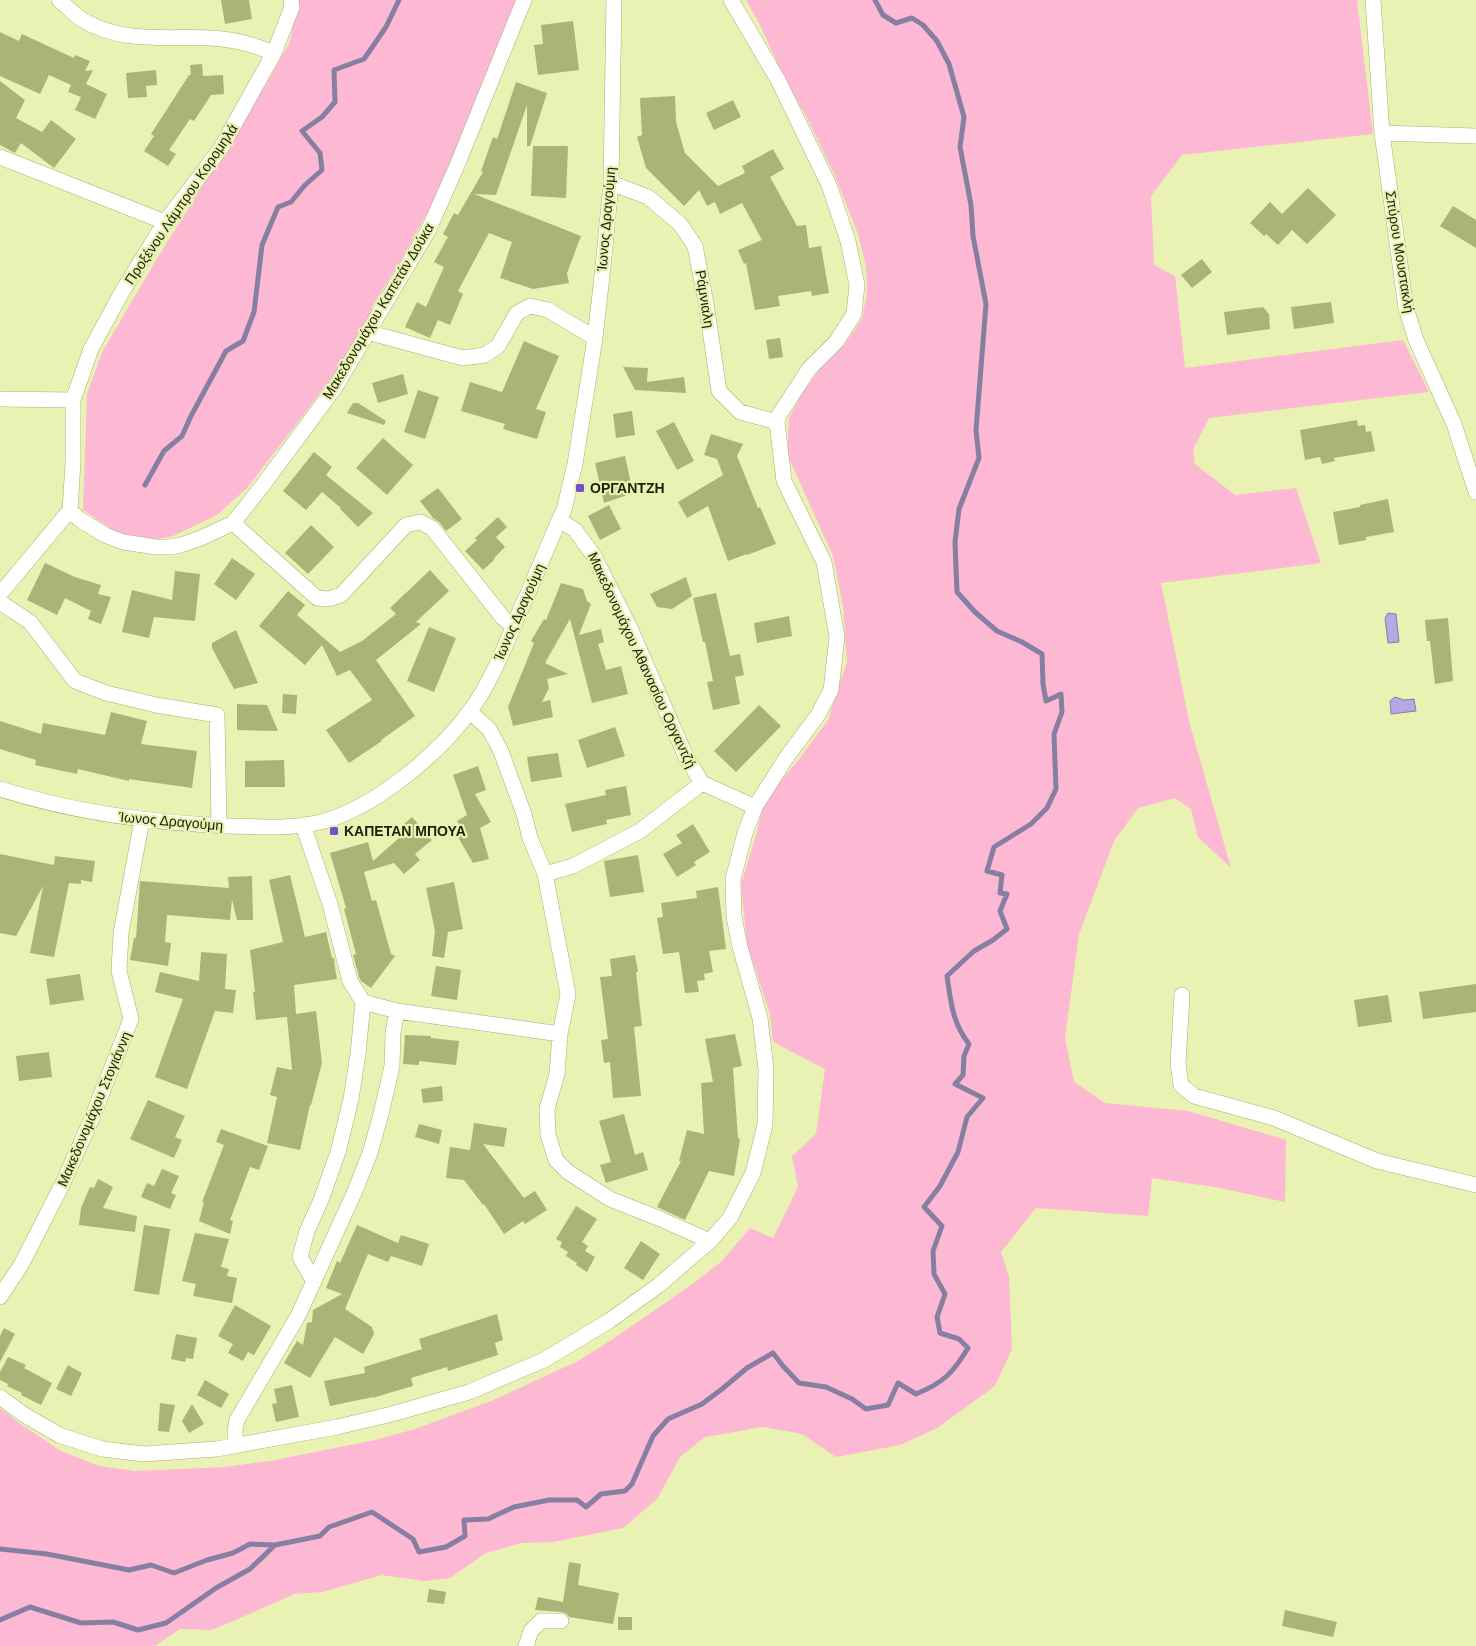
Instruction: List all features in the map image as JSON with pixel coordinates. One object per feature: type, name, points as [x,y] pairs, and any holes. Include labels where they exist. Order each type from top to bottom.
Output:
[{"type":"street","points":[[59,0],[82,20],[106,30],[135,37],[222,39],[250,43],[274,53]]},
{"type":"street","name":"Προξένου Λάμπρου Κορομηλά","points":[[70,510],[73,462],[73,400],[91,349],[122,292],[165,222],[221,148],[274,53],[292,7],[292,0]]},
{"type":"street","name":"Μακεδονομάχου Καπετάν Δούκα","points":[[70,510],[79,519],[105,534],[123,542],[149,546],[170,547],[181,545],[233,523],[336,386],[428,231],[456,168],[524,0]]},
{"type":"street","name":"Ίωνος Δραγούμη","points":[[0,789],[70,808],[142,820],[219,826],[272,827],[303,825],[321,822],[338,816],[375,798],[394,785],[435,749],[470,712],[491,676],[514,627],[564,510],[575,464],[595,338],[611,183],[614,0]]},
{"type":"street","points":[[0,1397],[23,1414],[59,1435],[102,1450],[144,1454],[236,1446],[337,1427],[392,1414],[469,1392],[544,1360],[609,1321],[659,1285],[710,1242],[730,1218],[753,1173],[765,1124],[766,1069],[760,1018],[740,947],[734,917],[733,878],[754,807],[786,758],[818,715],[830,690],[837,637],[824,562],[784,481],[777,422],[779,415],[809,368],[836,342],[854,314],[857,285],[848,241],[828,184],[778,80],[731,0]]},
{"type":"street","name":"Σπύρου Μουστακλή","points":[[1373,0],[1382,132],[1406,308],[1416,340],[1457,431],[1476,492]]},
{"type":"street","points":[[1382,132],[1476,136]]},
{"type":"street","points":[[0,157],[165,222]]},
{"type":"street","name":"Ράμνιαλη","points":[[611,183],[648,197],[680,224],[695,246],[706,303],[719,391],[740,412],[777,422]]},
{"type":"street","points":[[368,332],[463,358],[484,355],[498,346],[517,313],[530,306],[548,310],[595,338]]},
{"type":"street","points":[[0,399],[73,400]]},
{"type":"street","points":[[0,594],[70,510]]},
{"type":"street","name":"Μακεδονομάχου Αθανασίου Οργαντζή","points":[[559,520],[582,537],[594,556],[631,630],[686,757],[702,783],[754,807]]},
{"type":"street","points":[[233,523],[317,598],[329,599],[341,595],[406,525],[420,522],[432,528],[503,618],[514,627]]},
{"type":"street","points":[[0,602],[30,622],[75,681],[106,692],[156,705],[217,715],[219,826]]},
{"type":"street","points":[[470,712],[490,729],[497,743],[524,814],[530,838],[545,874],[568,994],[560,1034],[557,1074],[547,1109],[548,1135],[556,1160],[568,1172],[610,1199],[658,1218],[710,1242]]},
{"type":"street","name":"Μακεδονομάχου Αθανασίου Οργαντζή","points":[[545,874],[573,866],[640,831],[702,783]]},
{"type":"street","name":"Μακεδονομάχου Στογιάννη","points":[[0,1297],[21,1265],[63,1183],[92,1118],[132,1019],[119,971],[121,933],[142,820]]},
{"type":"street","points":[[303,825],[330,904],[350,981],[363,1002],[351,1099],[338,1152],[321,1200],[307,1231],[300,1257],[314,1282]]},
{"type":"street","points":[[1182,995],[1178,1063],[1181,1085],[1194,1096],[1274,1118],[1377,1160],[1476,1185]]},
{"type":"street","points":[[363,1002],[397,1011],[560,1034]]},
{"type":"street","points":[[236,1446],[235,1431],[237,1420],[298,1316],[354,1191],[376,1133],[392,1066],[393,1033],[397,1011]]},
{"type":"street","points":[[526,1646],[530,1630],[541,1621],[561,1621]]},
{"type":"shaded area","points":[[299,0],[522,0],[445,181],[404,255],[373,305],[359,340],[311,405],[247,488],[217,515],[173,536],[147,541],[122,536],[83,510],[87,394],[102,352],[289,44]]},
{"type":"shaded area","points":[[746,0],[1357,0],[1373,134],[1182,155],[1151,196],[1154,265],[1175,276],[1185,368],[1403,340],[1429,392],[1209,418],[1193,449],[1195,464],[1235,495],[1296,488],[1321,563],[1161,583],[1190,725],[1231,868],[1198,837],[1191,809],[1175,798],[1138,808],[1114,841],[1079,934],[1065,1038],[1074,1082],[1105,1103],[1188,1111],[1286,1140],[1285,1202],[1215,1187],[1152,1178],[1148,1216],[1036,1208],[1001,1252],[1009,1276],[1012,1349],[995,1386],[937,1428],[900,1445],[836,1457],[802,1434],[763,1427],[705,1437],[680,1457],[657,1499],[623,1528],[553,1542],[521,1543],[486,1553],[450,1578],[424,1581],[382,1575],[322,1592],[295,1594],[212,1630],[180,1629],[155,1646],[0,1646],[0,1408],[61,1451],[99,1466],[135,1471],[224,1467],[270,1461],[375,1440],[415,1429],[491,1401],[578,1361],[694,1283],[722,1261],[750,1228],[773,1238],[798,1187],[792,1156],[816,1134],[825,1069],[773,1042],[770,1014],[747,944],[741,884],[765,799],[796,763],[828,720],[847,662],[843,606],[833,556],[787,454],[789,418],[803,391],[823,366],[845,344],[862,319],[867,293],[866,266],[858,234],[833,171]]},
{"type":"shaded area","points":[[1388,613],[1396,614],[1399,642],[1388,643],[1385,618]]},
{"type":"shaded area","points":[[1395,697],[1404,700],[1414,699],[1416,711],[1391,714],[1390,701]]},
{"type":"building","points":[[221,0],[249,0],[252,19],[225,24]]},
{"type":"building","points":[[573,21],[579,70],[538,75],[534,45],[543,44],[541,25]]},
{"type":"building","points":[[0,32],[19,41],[22,34],[74,58],[75,55],[90,61],[85,71],[93,70],[86,84],[107,94],[95,119],[75,110],[81,97],[68,92],[71,85],[49,75],[40,94],[0,76]]},
{"type":"building","points":[[202,64],[203,76],[223,75],[224,94],[211,95],[194,121],[190,119],[169,150],[176,154],[168,166],[144,151],[154,136],[151,134],[189,75],[191,75],[190,65]]},
{"type":"building","points":[[156,70],[157,85],[146,86],[147,97],[128,98],[126,73]]},
{"type":"building","points":[[0,81],[25,100],[16,118],[42,132],[51,120],[76,139],[54,168],[21,143],[15,153],[0,145]]},
{"type":"building","points":[[516,82],[547,93],[530,146],[527,146],[527,105],[496,195],[474,194],[581,236],[567,273],[569,283],[533,289],[500,278],[512,242],[489,233],[458,291],[463,294],[450,325],[438,320],[430,338],[405,327],[417,302],[426,307],[444,267],[434,262],[448,237],[443,234],[454,213],[458,215],[483,172],[481,171],[493,137],[497,139]]},
{"type":"building","points":[[675,96],[676,122],[685,153],[718,186],[745,173],[742,166],[773,149],[784,169],[770,177],[797,226],[806,225],[809,248],[821,246],[829,293],[812,296],[811,291],[778,296],[780,306],[755,310],[746,263],[744,264],[738,250],[762,240],[742,203],[720,214],[715,202],[707,206],[699,190],[684,206],[646,168],[637,137],[642,135],[640,98]]},
{"type":"building","points":[[733,100],[741,117],[714,130],[706,113]]},
{"type":"building","points":[[533,146],[568,146],[566,198],[531,196]]},
{"type":"building","points":[[1308,188],[1336,215],[1307,244],[1292,230],[1278,245],[1266,234],[1264,236],[1250,223],[1270,202],[1282,214]]},
{"type":"building","points":[[1453,206],[1476,220],[1476,248],[1440,226]]},
{"type":"building","points":[[1202,259],[1212,272],[1192,288],[1181,275]]},
{"type":"building","points":[[1331,302],[1334,323],[1294,329],[1291,307]]},
{"type":"building","points":[[1263,307],[1269,314],[1270,329],[1227,335],[1224,312]]},
{"type":"building","points":[[780,338],[783,357],[769,359],[766,340]]},
{"type":"building","points":[[524,341],[559,356],[536,409],[546,412],[537,439],[503,429],[505,424],[461,411],[470,382],[502,392]]},
{"type":"building","points":[[623,367],[648,368],[647,382],[684,377],[686,393],[635,390]]},
{"type":"building","points":[[403,374],[408,394],[378,403],[372,383]]},
{"type":"building","points":[[418,390],[439,397],[425,439],[404,432]]},
{"type":"building","points":[[353,403],[358,403],[386,421],[384,425],[347,413]]},
{"type":"building","points":[[632,411],[635,435],[616,438],[613,414]]},
{"type":"building","points":[[1357,420],[1358,426],[1365,425],[1366,432],[1371,431],[1375,451],[1334,458],[1335,461],[1322,464],[1320,457],[1305,460],[1300,430]]},
{"type":"building","points":[[674,422],[694,461],[677,470],[656,431]]},
{"type":"building","points":[[711,434],[743,444],[737,456],[758,508],[760,507],[776,544],[728,561],[708,506],[687,518],[678,502],[723,475],[717,459],[704,455]]},
{"type":"building","points":[[383,438],[413,465],[387,495],[356,468]]},
{"type":"building","points":[[314,452],[332,467],[326,475],[373,513],[358,527],[341,508],[322,492],[306,510],[283,491]]},
{"type":"building","points":[[625,456],[633,493],[604,503],[595,463]]},
{"type":"building","points":[[438,488],[462,519],[446,531],[420,501]]},
{"type":"building","points":[[1388,499],[1394,532],[1366,537],[1366,540],[1339,545],[1333,512]]},
{"type":"building","points":[[609,505],[621,529],[600,540],[588,516]]},
{"type":"building","points":[[498,517],[507,527],[496,537],[505,547],[483,570],[465,551],[477,540],[475,538]]},
{"type":"building","points":[[311,525],[334,547],[308,574],[285,553]]},
{"type":"building","points":[[232,558],[255,574],[236,600],[214,584]]},
{"type":"building","points":[[45,563],[75,577],[101,585],[98,594],[111,597],[101,624],[88,619],[91,611],[65,598],[57,615],[27,600]]},
{"type":"building","points":[[430,570],[449,591],[416,622],[421,624],[376,660],[415,716],[349,763],[326,730],[372,700],[350,670],[337,676],[322,645],[305,665],[259,626],[288,591],[305,605],[297,615],[340,652],[362,641],[396,614],[390,608]]},
{"type":"building","points":[[175,571],[200,574],[195,621],[154,617],[149,638],[122,632],[132,590],[172,600]]},
{"type":"building","points":[[686,577],[692,596],[672,609],[657,607],[650,594]]},
{"type":"building","points":[[561,583],[583,589],[587,601],[591,604],[579,635],[601,629],[604,642],[598,644],[606,670],[621,666],[628,694],[592,703],[570,619],[545,663],[568,674],[547,679],[549,688],[542,702],[550,700],[553,717],[513,726],[508,707],[534,643],[531,641],[544,619],[546,620]]},
{"type":"building","points":[[716,593],[730,656],[740,654],[744,675],[735,677],[740,704],[713,710],[707,682],[713,681],[693,598]]},
{"type":"building","points":[[789,616],[792,636],[757,643],[754,623]]},
{"type":"building","points":[[1448,618],[1453,681],[1435,684],[1430,641],[1427,641],[1425,620]]},
{"type":"building","points":[[429,627],[456,638],[434,692],[407,681]]},
{"type":"building","points":[[236,630],[258,683],[234,689],[212,648],[212,643]]},
{"type":"building","points":[[283,694],[297,695],[296,714],[282,713]]},
{"type":"building","points":[[237,704],[267,705],[278,731],[237,730]]},
{"type":"building","points":[[759,705],[781,726],[736,772],[714,751]]},
{"type":"building","points":[[111,712],[147,721],[141,744],[197,751],[192,788],[129,779],[129,781],[78,769],[77,774],[35,765],[36,760],[0,749],[0,721],[41,734],[43,723],[105,735]]},
{"type":"building","points":[[615,727],[625,756],[587,768],[578,740]]},
{"type":"building","points":[[558,753],[562,777],[531,782],[527,757]]},
{"type":"building","points":[[284,760],[285,787],[245,787],[245,761]]},
{"type":"building","points":[[478,766],[486,790],[475,794],[491,822],[480,828],[489,859],[473,863],[455,832],[461,828],[457,821],[467,815],[453,775]]},
{"type":"building","points":[[626,786],[631,815],[606,820],[607,824],[572,832],[565,804],[606,795],[605,790]]},
{"type":"building","points":[[412,817],[432,840],[415,854],[420,860],[404,874],[394,863],[364,872],[372,901],[376,900],[391,954],[395,956],[371,988],[361,981],[359,977],[353,955],[356,954],[344,909],[346,908],[330,853],[368,842],[373,861],[400,837],[395,832]]},
{"type":"building","points":[[693,824],[710,852],[694,862],[696,865],[677,877],[663,854],[682,843],[676,835]]},
{"type":"building","points":[[0,854],[54,865],[55,856],[95,861],[92,882],[81,880],[81,884],[69,883],[54,957],[30,953],[43,886],[16,936],[0,933]]},
{"type":"building","points":[[638,855],[644,892],[610,897],[604,861]]},
{"type":"building","points":[[290,875],[305,937],[326,932],[332,958],[334,958],[335,962],[337,979],[294,985],[296,1014],[316,1011],[322,1063],[300,1150],[267,1143],[277,1097],[270,1095],[277,1067],[292,1070],[287,1017],[256,1020],[250,950],[283,942],[269,880]]},
{"type":"building","points":[[252,876],[253,920],[237,920],[232,900],[230,920],[167,915],[165,942],[171,943],[168,966],[130,960],[134,938],[136,938],[140,881],[229,888],[228,877]]},
{"type":"building","points":[[454,882],[463,929],[448,932],[444,958],[432,956],[435,931],[426,888]]},
{"type":"building","points":[[718,887],[726,949],[709,951],[713,972],[704,974],[705,980],[697,981],[699,992],[685,993],[679,952],[663,954],[657,918],[663,917],[661,903],[697,898],[696,891]]},
{"type":"building","points":[[201,952],[227,954],[225,989],[236,990],[233,1013],[215,1011],[187,1089],[155,1077],[183,999],[155,992],[160,972],[199,981]]},
{"type":"building","points":[[635,955],[642,1026],[634,1027],[641,1096],[613,1098],[610,1062],[604,1063],[601,1040],[608,1039],[600,977],[612,976],[610,959]]},
{"type":"building","points":[[436,966],[461,970],[457,1000],[431,996]]},
{"type":"building","points":[[80,974],[84,1000],[50,1005],[46,979]]},
{"type":"building","points":[[1476,984],[1476,1012],[1423,1019],[1419,992]]},
{"type":"building","points":[[1388,995],[1392,1022],[1358,1027],[1354,1000]]},
{"type":"building","points":[[735,1034],[742,1066],[733,1068],[738,1138],[740,1139],[734,1176],[709,1171],[685,1220],[657,1207],[681,1161],[679,1161],[687,1130],[704,1134],[701,1083],[713,1082],[705,1039]]},
{"type":"building","points":[[405,1035],[431,1036],[431,1038],[459,1041],[456,1065],[419,1061],[419,1065],[403,1064]]},
{"type":"building","points":[[49,1052],[52,1077],[19,1081],[16,1056]]},
{"type":"building","points":[[442,1086],[443,1101],[423,1103],[421,1089]]},
{"type":"building","points":[[148,1100],[185,1116],[175,1137],[182,1140],[174,1158],[130,1139]]},
{"type":"building","points":[[624,1114],[635,1155],[643,1152],[648,1170],[606,1183],[600,1165],[611,1162],[599,1121]]},
{"type":"building","points":[[474,1123],[507,1128],[504,1147],[483,1144],[524,1198],[535,1191],[547,1210],[525,1224],[523,1221],[504,1234],[484,1204],[464,1180],[446,1178],[450,1147],[470,1150]]},
{"type":"building","points":[[419,1124],[442,1130],[439,1144],[415,1137]]},
{"type":"building","points":[[221,1129],[268,1146],[259,1170],[250,1167],[230,1220],[233,1221],[230,1234],[199,1221],[204,1202],[202,1202],[224,1145],[216,1142]]},
{"type":"building","points":[[162,1169],[179,1176],[171,1193],[176,1195],[170,1209],[141,1197],[147,1183],[154,1186]]},
{"type":"building","points":[[98,1179],[113,1187],[103,1208],[137,1216],[135,1232],[79,1225],[81,1208],[90,1187],[94,1188]]},
{"type":"building","points":[[576,1206],[597,1219],[582,1242],[588,1246],[585,1251],[595,1257],[587,1272],[566,1256],[568,1252],[560,1247],[562,1242],[556,1239]]},
{"type":"building","points":[[144,1225],[170,1229],[159,1295],[134,1291]]},
{"type":"building","points":[[357,1225],[398,1243],[401,1235],[429,1244],[422,1266],[391,1256],[388,1262],[368,1254],[345,1309],[372,1327],[374,1334],[363,1354],[335,1337],[310,1378],[284,1363],[297,1341],[303,1345],[307,1323],[312,1322],[313,1310],[342,1294],[326,1288],[337,1261],[340,1263]]},
{"type":"building","points":[[195,1233],[229,1239],[221,1267],[229,1269],[227,1276],[237,1278],[232,1303],[193,1296],[196,1284],[182,1281]]},
{"type":"building","points":[[641,1241],[660,1254],[643,1280],[624,1268]]},
{"type":"building","points":[[235,1305],[271,1326],[254,1355],[248,1352],[243,1361],[228,1353],[233,1344],[218,1336]]},
{"type":"building","points":[[497,1314],[503,1340],[495,1343],[498,1355],[448,1371],[447,1367],[411,1378],[413,1386],[373,1398],[330,1406],[324,1381],[365,1373],[364,1367],[422,1349],[419,1339]]},
{"type":"building","points":[[4,1328],[15,1334],[0,1362],[0,1336]]},
{"type":"building","points":[[176,1334],[197,1338],[193,1359],[186,1358],[185,1362],[171,1359]]},
{"type":"building","points":[[8,1357],[26,1365],[24,1368],[52,1383],[41,1405],[21,1395],[22,1393],[7,1386],[8,1384],[0,1380],[0,1372]]},
{"type":"building","points":[[68,1365],[82,1373],[71,1396],[56,1389]]},
{"type":"building","points":[[205,1380],[229,1394],[221,1408],[197,1395]]},
{"type":"building","points":[[292,1385],[299,1417],[276,1422],[272,1404],[277,1403],[274,1389]]},
{"type":"building","points":[[160,1403],[175,1405],[169,1432],[158,1431]]},
{"type":"building","points":[[192,1404],[204,1424],[189,1433],[182,1421]]},
{"type":"building","points":[[569,1562],[581,1564],[578,1585],[619,1593],[613,1624],[569,1617],[566,1613],[561,1612],[535,1610],[538,1597],[563,1602]]},
{"type":"building","points":[[429,1589],[446,1592],[444,1604],[427,1602]]},
{"type":"building","points":[[1285,1610],[1337,1622],[1333,1637],[1282,1626]]},
{"type":"building","points":[[618,1617],[632,1617],[632,1630],[618,1630]]},
{"type":"waterway","points":[[145,485],[164,451],[182,436],[226,351],[243,341],[254,312],[262,245],[278,207],[291,202],[305,185],[322,170],[320,153],[302,131],[322,117],[335,102],[334,70],[364,59],[386,27],[399,0]]},
{"type":"waterway","points":[[0,1620],[30,1607],[81,1623],[113,1622],[138,1630],[166,1623],[216,1588],[250,1569],[275,1545],[320,1536],[329,1527],[372,1512],[413,1539],[419,1552],[446,1547],[465,1536],[464,1520],[488,1519],[514,1507],[549,1500],[577,1500],[586,1507],[601,1494],[625,1491],[632,1484],[653,1436],[668,1419],[702,1404],[747,1368],[773,1353],[799,1383],[826,1387],[852,1399],[866,1409],[888,1405],[898,1383],[916,1394],[933,1386],[952,1371],[968,1348],[959,1339],[940,1333],[937,1317],[945,1294],[934,1274],[933,1251],[942,1226],[924,1207],[940,1186],[958,1152],[967,1117],[983,1098],[955,1084],[963,1075],[964,1056],[969,1044],[956,1020],[947,976],[974,951],[1007,929],[1000,911],[1007,894],[1000,893],[1002,875],[987,871],[994,847],[1031,824],[1047,808],[1056,789],[1054,734],[1062,712],[1061,694],[1046,701],[1043,684],[1042,654],[1022,642],[997,631],[975,612],[957,592],[955,542],[959,509],[979,458],[976,430],[986,304],[973,236],[971,205],[960,147],[964,117],[949,64],[937,41],[923,25],[912,18],[896,23],[883,15],[875,0]]},
{"type":"waterway","points":[[0,1549],[47,1554],[129,1570],[151,1565],[174,1573],[207,1560],[233,1553],[250,1544],[275,1545]]},
{"type":"place","name":"ΟΡΓΑΝΤΖΗ","points":[[580,488]]},
{"type":"place","name":"ΚΑΠΕΤΑΝ ΜΠΟΥΑ","points":[[334,831]]}]
